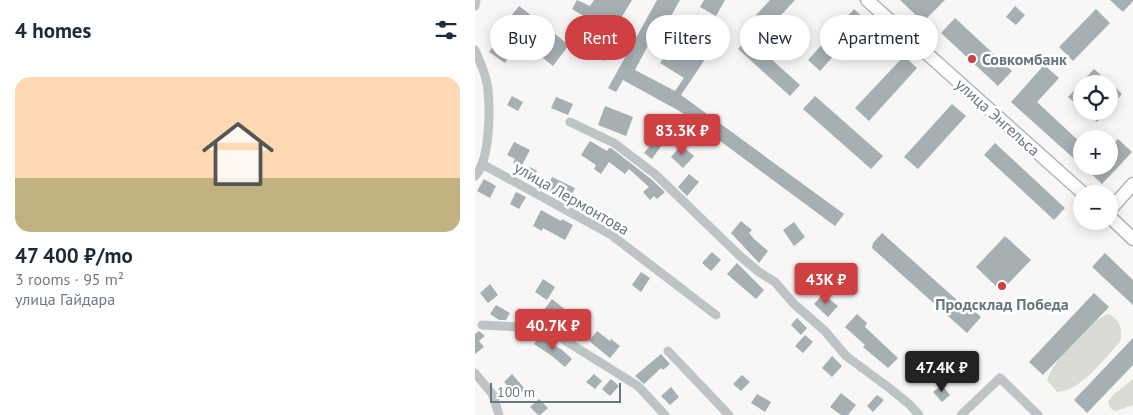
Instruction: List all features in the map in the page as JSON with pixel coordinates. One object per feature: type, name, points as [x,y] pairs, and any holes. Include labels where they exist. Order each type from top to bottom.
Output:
[{"type":"main road","name":"улица Энгельса","points":[[867,0],[1074,185]]},
{"type":"main road","points":[[1118,201],[1133,184]]},
{"type":"main road","points":[[1118,225],[1133,239]]},
{"type":"street","points":[[475,6],[476,0]]},
{"type":"street","points":[[475,50],[488,89],[487,145],[479,172],[475,176]]},
{"type":"street","points":[[570,122],[614,143],[655,174],[741,257],[775,282],[794,304],[825,331],[846,356],[889,387],[919,415]]},
{"type":"street","name":"улица Лермонтова","points":[[482,164],[610,234],[716,315]]},
{"type":"street","points":[[482,325],[535,328],[553,333],[638,386],[665,415]]},
{"type":"street","points":[[668,351],[729,415]]},
{"type":"street","points":[[475,373],[493,394],[499,415]]},
{"type":"street","points":[[961,415],[999,378],[1038,415]]},
{"type":"shaded area","points":[[1107,314],[1115,318],[1121,329],[1120,342],[1083,380],[1075,386],[1057,392],[1047,380],[1051,371],[1072,343],[1098,319]]},
{"type":"shaded area","points":[[1133,379],[1133,405],[1116,411],[1110,408],[1108,402],[1112,396]]},
{"type":"building","points":[[577,0],[590,6],[594,0],[632,0],[623,15],[582,15],[572,9]]},
{"type":"building","points":[[657,0],[680,0],[672,15],[649,15]]},
{"type":"building","points":[[704,0],[725,0],[717,15],[700,7]]},
{"type":"building","points":[[770,0],[795,0],[781,15],[756,15]]},
{"type":"building","points":[[900,0],[945,0],[930,15],[916,15]]},
{"type":"building","points":[[1110,0],[1133,0],[1133,1],[1123,12]]},
{"type":"building","points":[[519,6],[531,15],[512,15]]},
{"type":"building","points":[[1015,6],[1025,15],[1016,25],[1006,17]]},
{"type":"building","points":[[854,9],[861,15],[849,15]]},
{"type":"building","points":[[1096,9],[1110,23],[1073,61],[1059,47]]},
{"type":"building","points":[[955,18],[1012,71],[998,86],[941,33]]},
{"type":"building","points":[[646,20],[646,49],[635,70],[675,91],[684,78],[660,63],[662,60],[705,60],[681,95],[844,214],[835,226],[681,112],[623,80],[616,92],[608,88],[624,60],[636,60],[636,38]]},
{"type":"building","points":[[555,34],[565,42],[565,50],[553,66],[546,60],[555,60]]},
{"type":"building","points":[[820,47],[820,60],[830,60],[820,71],[808,60]]},
{"type":"building","points":[[750,60],[772,60],[800,85],[790,96]]},
{"type":"building","points":[[900,60],[908,60],[917,68],[869,121],[855,108]]},
{"type":"building","points":[[1044,65],[1059,78],[1037,102],[1073,136],[1073,158],[1011,102]]},
{"type":"building","points":[[1094,69],[1101,75],[1088,75]]},
{"type":"building","points":[[1118,90],[1122,94],[1118,99]]},
{"type":"building","points":[[1073,92],[1073,101],[1068,97]]},
{"type":"building","points":[[512,96],[523,102],[518,111],[507,105]]},
{"type":"building","points":[[815,96],[883,156],[871,169],[803,109]]},
{"type":"building","points":[[556,97],[573,104],[568,115],[551,108]]},
{"type":"building","points":[[952,104],[966,116],[918,169],[904,157]]},
{"type":"building","points":[[605,106],[633,117],[626,136],[598,125]]},
{"type":"building","points":[[1118,139],[1132,152],[1118,167]]},
{"type":"building","points":[[590,141],[607,151],[611,148],[665,192],[657,199],[654,196],[650,200],[643,192],[649,187],[629,169],[625,174],[609,162],[601,174],[594,169],[596,165],[581,155]]},
{"type":"building","points":[[654,141],[661,146],[652,159],[644,153]]},
{"type":"building","points":[[514,142],[530,150],[521,167],[513,163],[515,159],[507,155]]},
{"type":"building","points":[[995,143],[1065,208],[1054,220],[984,155]]},
{"type":"building","points":[[681,145],[694,156],[683,168],[671,157]]},
{"type":"building","points":[[530,167],[537,171],[532,182],[525,178]]},
{"type":"building","points":[[689,174],[699,182],[687,196],[678,187]]},
{"type":"building","points":[[1092,175],[1110,175],[1102,184]]},
{"type":"building","points":[[552,177],[575,188],[568,202],[546,189]]},
{"type":"building","points":[[484,179],[496,186],[490,198],[477,191]]},
{"type":"building","points":[[516,192],[526,197],[519,209],[510,204]]},
{"type":"building","points":[[541,210],[573,225],[565,240],[543,228],[542,231],[533,226]]},
{"type":"building","points":[[741,221],[752,230],[749,233],[754,239],[768,251],[759,263],[731,233]]},
{"type":"building","points":[[794,222],[805,237],[794,246],[783,230]]},
{"type":"building","points":[[882,233],[968,310],[971,308],[981,317],[967,333],[872,248],[873,243]]},
{"type":"building","points":[[1005,236],[1031,260],[1001,291],[976,267]]},
{"type":"building","points":[[712,252],[721,260],[711,271],[702,263]]},
{"type":"building","points":[[1105,253],[1133,280],[1133,305],[1092,267]]},
{"type":"building","points":[[737,263],[764,290],[756,299],[727,274]]},
{"type":"building","points":[[641,272],[650,278],[641,292],[632,285]]},
{"type":"building","points":[[543,279],[555,287],[547,300],[535,292]]},
{"type":"building","points":[[490,284],[498,295],[488,303],[480,293]]},
{"type":"building","points":[[1094,293],[1109,307],[1043,375],[1029,362]]},
{"type":"building","points":[[823,294],[838,306],[828,317],[814,304]]},
{"type":"building","points":[[552,299],[567,311],[559,322],[544,310]]},
{"type":"building","points":[[496,305],[510,313],[506,320],[499,320],[490,314]]},
{"type":"building","points":[[857,314],[867,323],[865,327],[898,358],[888,368],[863,347],[865,345],[845,327]]},
{"type":"building","points":[[797,318],[807,328],[801,335],[791,325]]},
{"type":"building","points":[[479,331],[485,336],[479,341],[484,347],[475,354],[475,334]]},
{"type":"building","points":[[597,331],[620,346],[610,358],[589,341]]},
{"type":"building","points":[[805,335],[813,342],[803,353],[795,346]]},
{"type":"building","points":[[540,336],[572,359],[565,367],[534,344]]},
{"type":"building","points":[[1133,338],[1133,365],[1087,413],[1074,400]]},
{"type":"building","points":[[661,354],[670,364],[663,370],[661,368],[644,384],[635,376]]},
{"type":"building","points":[[832,356],[842,366],[832,377],[822,368]]},
{"type":"building","points":[[927,357],[934,366],[924,375],[916,366]]},
{"type":"building","points":[[512,374],[525,389],[517,396],[504,382]]},
{"type":"building","points":[[594,374],[602,381],[595,389],[586,382]]},
{"type":"building","points":[[742,375],[750,382],[741,391],[733,384]]},
{"type":"building","points":[[611,379],[619,386],[610,396],[602,389]]},
{"type":"building","points":[[942,385],[950,395],[942,402],[933,392]]},
{"type":"building","points":[[671,387],[679,397],[670,405],[661,396]]},
{"type":"building","points":[[841,393],[856,405],[848,415],[841,415],[830,407]]},
{"type":"building","points":[[757,394],[771,402],[765,412],[751,403]]},
{"type":"building","points":[[877,395],[884,400],[873,412],[867,406]]},
{"type":"building","points":[[539,399],[548,408],[538,415],[530,407]]},
{"type":"place","name":"Совкомбанк","points":[[972,59]]},
{"type":"place","name":"Продсклад Победа","points":[[1002,286]]}]
